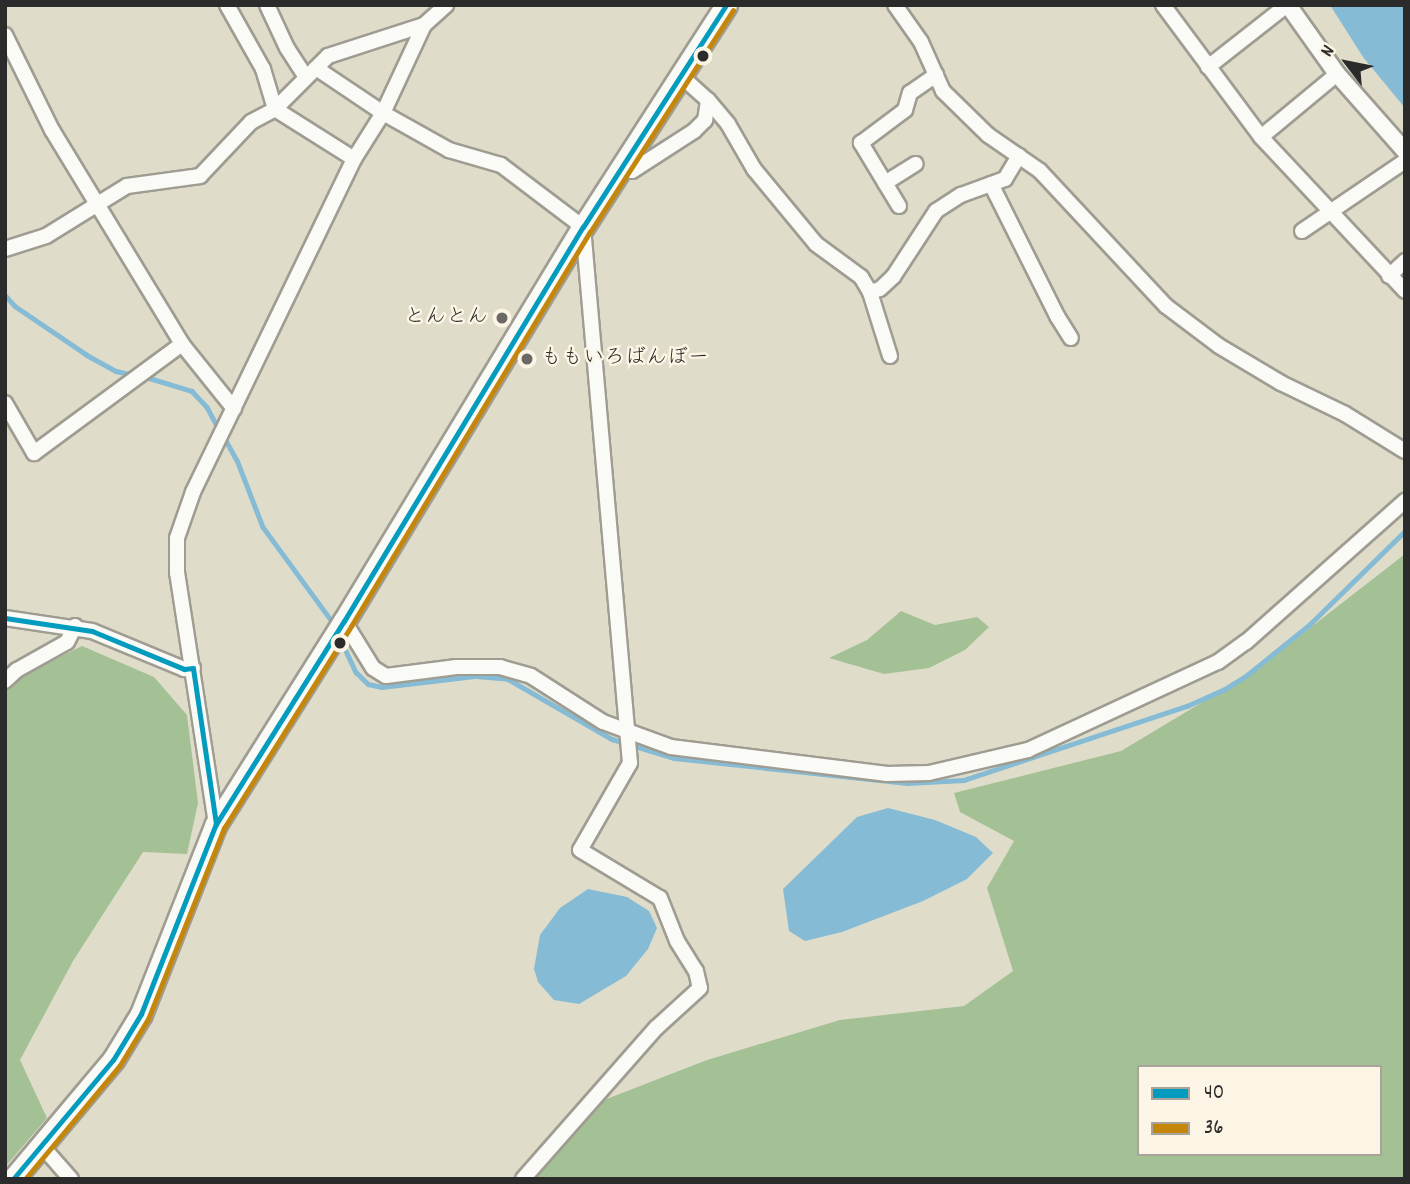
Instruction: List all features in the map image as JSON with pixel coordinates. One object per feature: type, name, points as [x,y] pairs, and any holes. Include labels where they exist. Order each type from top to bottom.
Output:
[{"type":"main road","points":[[13,1179],[113,1060],[141,1014],[216,824],[344,621],[583,227],[726,5]]},
{"type":"street","points":[[227,5],[263,69],[275,109],[354,159]]},
{"type":"street","points":[[267,5],[287,48],[311,73],[449,150],[501,165],[583,227],[630,763],[580,850],[660,898],[677,941],[696,971],[700,988],[656,1028],[523,1179]]},
{"type":"street","points":[[216,824],[177,573],[177,538],[193,492],[354,159],[383,113],[424,25],[446,5]]},
{"type":"street","points":[[895,5],[921,42],[943,91],[988,135],[1040,171],[1179,318],[1281,383],[1345,414],[1405,451]]},
{"type":"street","points":[[1163,5],[1261,137],[1405,291]]},
{"type":"street","points":[[1208,67],[1288,5],[1337,74],[1405,151]]},
{"type":"street","points":[[5,249],[46,236],[98,201],[127,186],[200,176],[251,122],[275,109],[328,56],[424,25]]},
{"type":"street","points":[[5,34],[52,130],[98,201],[182,344],[234,409]]},
{"type":"street","points":[[1261,137],[1337,74]]},
{"type":"street","points":[[899,206],[861,143],[905,110],[910,93],[936,75]]},
{"type":"street","points":[[681,76],[708,100],[728,124],[754,169],[816,244],[861,277],[870,292],[890,356]]},
{"type":"street","points":[[620,169],[632,171],[694,131],[705,120],[708,100]]},
{"type":"street","points":[[870,292],[880,289],[893,277],[936,211],[961,195],[1005,179],[1019,156]]},
{"type":"street","points":[[1302,231],[1405,160]]},
{"type":"street","points":[[886,183],[915,164]]},
{"type":"street","points":[[991,184],[1056,316],[1071,338]]},
{"type":"street","points":[[1390,276],[1405,261]]},
{"type":"street","points":[[1043,324],[1056,316]]},
{"type":"street","points":[[5,403],[34,453],[182,344]]},
{"type":"street","points":[[344,621],[373,668],[386,676],[456,667],[500,667],[531,676],[603,722],[671,747],[887,774],[952,769],[1028,750],[1218,662],[1246,642],[1405,500]]},
{"type":"street","points":[[5,618],[75,626],[184,669],[193,668]]},
{"type":"street","points":[[5,681],[17,670],[67,642],[75,626]]},
{"type":"street","points":[[42,1146],[71,1179]]},
{"type":"green space","points":[[1405,554],[1405,1179],[521,1179],[568,1114],[707,1060],[840,1020],[964,1006],[1013,971],[987,888],[1014,841],[960,812],[954,793],[1121,751],[1256,670]]},
{"type":"green space","points":[[901,611],[935,625],[977,617],[989,627],[965,650],[929,668],[884,674],[829,658],[867,640]]},
{"type":"green space","points":[[82,646],[154,677],[187,715],[198,803],[187,854],[143,852],[73,961],[20,1060],[47,1118],[5,1167],[6,684]]},
{"type":"water","points":[[1330,5],[1405,5],[1405,108],[1363,57]]},
{"type":"water","points":[[888,808],[935,820],[976,837],[993,853],[967,879],[923,901],[842,932],[805,941],[789,931],[783,889],[857,817]]},
{"type":"water","points":[[588,889],[627,897],[649,911],[657,928],[648,949],[626,976],[579,1004],[554,1000],[538,982],[534,969],[540,935],[560,908]]},
{"type":"waterway","points":[[5,295],[15,306],[87,355],[116,371],[134,375]]},
{"type":"waterway","points":[[146,377],[192,391],[207,407],[219,430]]},
{"type":"waterway","points":[[224,437],[237,460],[263,527],[334,624]]},
{"type":"waterway","points":[[340,638],[356,672],[368,684],[382,687],[476,676],[508,679],[612,739],[674,758],[907,783],[964,780],[1187,706],[1225,689],[1247,675],[1309,625],[1405,531]]},
{"type":"transit line","name":"40","points":[[13,1179],[113,1060],[141,1014],[216,824],[344,621],[583,227],[726,5]]},
{"type":"transit line","name":"36","points":[[25,1179],[120,1065],[148,1019],[224,828],[351,626],[590,232],[733,10]]},
{"type":"transit line","name":"40","points":[[5,618],[92,631],[184,669],[193,668]]},
{"type":"transit line","name":"40","points":[[193,668],[216,824]]},
{"type":"place","name":"とんとん","points":[[502,318]]},
{"type":"place","name":"ももいろばんぼー","points":[[527,359]]}]
